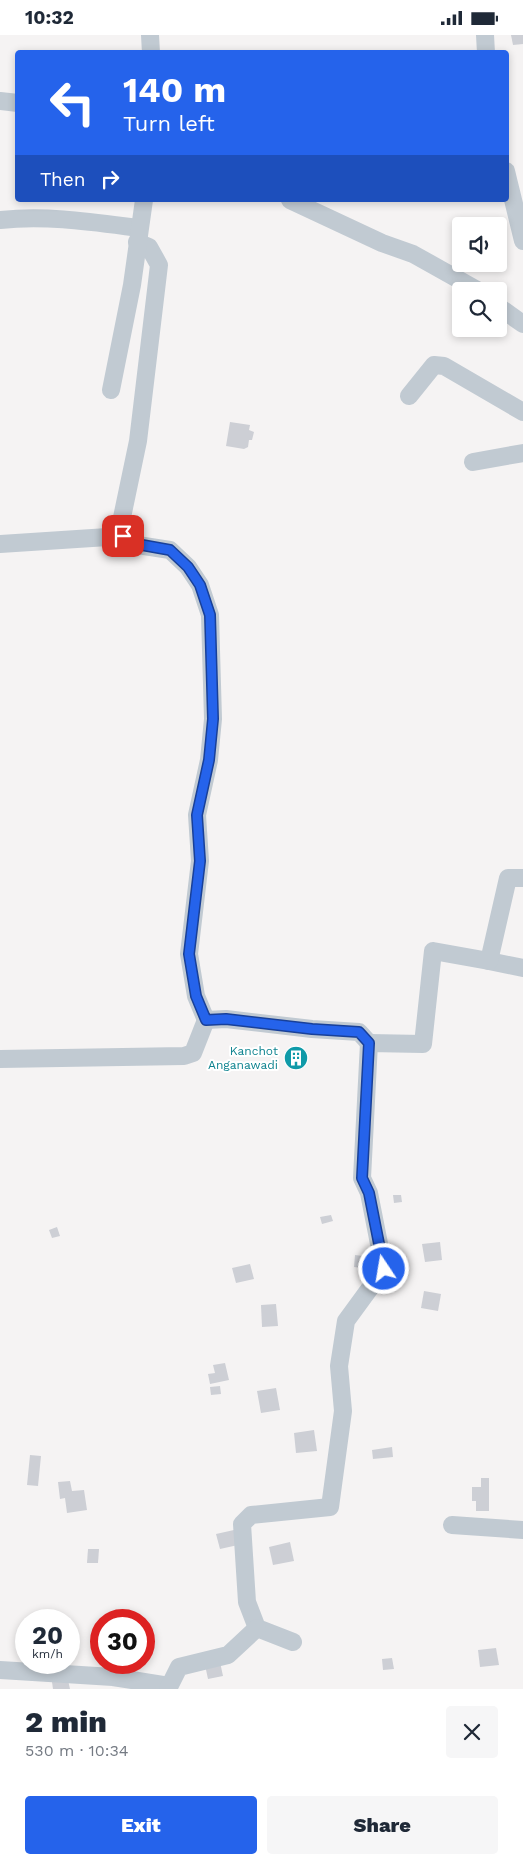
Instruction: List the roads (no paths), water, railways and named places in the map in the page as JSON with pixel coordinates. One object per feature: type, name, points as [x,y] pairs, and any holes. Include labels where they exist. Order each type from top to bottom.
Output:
[{"type":"street","points":[[150,35],[151,50]]},
{"type":"street","points":[[485,35],[486,50]]},
{"type":"street","points":[[0,101],[15,103]]},
{"type":"street","points":[[509,183],[523,241]]},
{"type":"street","points":[[111,390],[132,285],[144,202]]},
{"type":"street","points":[[294,202],[382,243],[413,254],[463,282]]},
{"type":"street","points":[[0,220],[29,217],[78,219],[138,235],[149,247],[159,265],[138,441],[120,527],[123,536],[131,543],[170,550],[188,567],[200,585],[210,615],[213,719],[209,760],[197,815],[200,861],[189,954],[196,996],[206,1020],[193,1053],[184,1056],[0,1059]]},
{"type":"street","points":[[507,313],[523,324]]},
{"type":"street","points":[[409,396],[434,365],[444,366],[523,412]]},
{"type":"street","points":[[473,462],[523,453]]},
{"type":"street","points":[[0,544],[123,536]]},
{"type":"street","points":[[489,961],[508,878],[523,878]]},
{"type":"street","points":[[369,1043],[423,1043],[433,951],[523,968]]},
{"type":"street","points":[[206,1020],[226,1019],[312,1029],[359,1032],[369,1043],[362,1178],[369,1193],[384,1269],[346,1321],[339,1366],[343,1411],[330,1507],[251,1515],[242,1525],[247,1603],[256,1628],[294,1642]]},
{"type":"street","points":[[452,1525],[523,1530]]},
{"type":"street","points":[[0,1671],[113,1677],[168,1687],[179,1667],[228,1655],[256,1628]]},
{"type":"place","name":"Kanchot Anganawadi","points":[[296,1058]]}]
